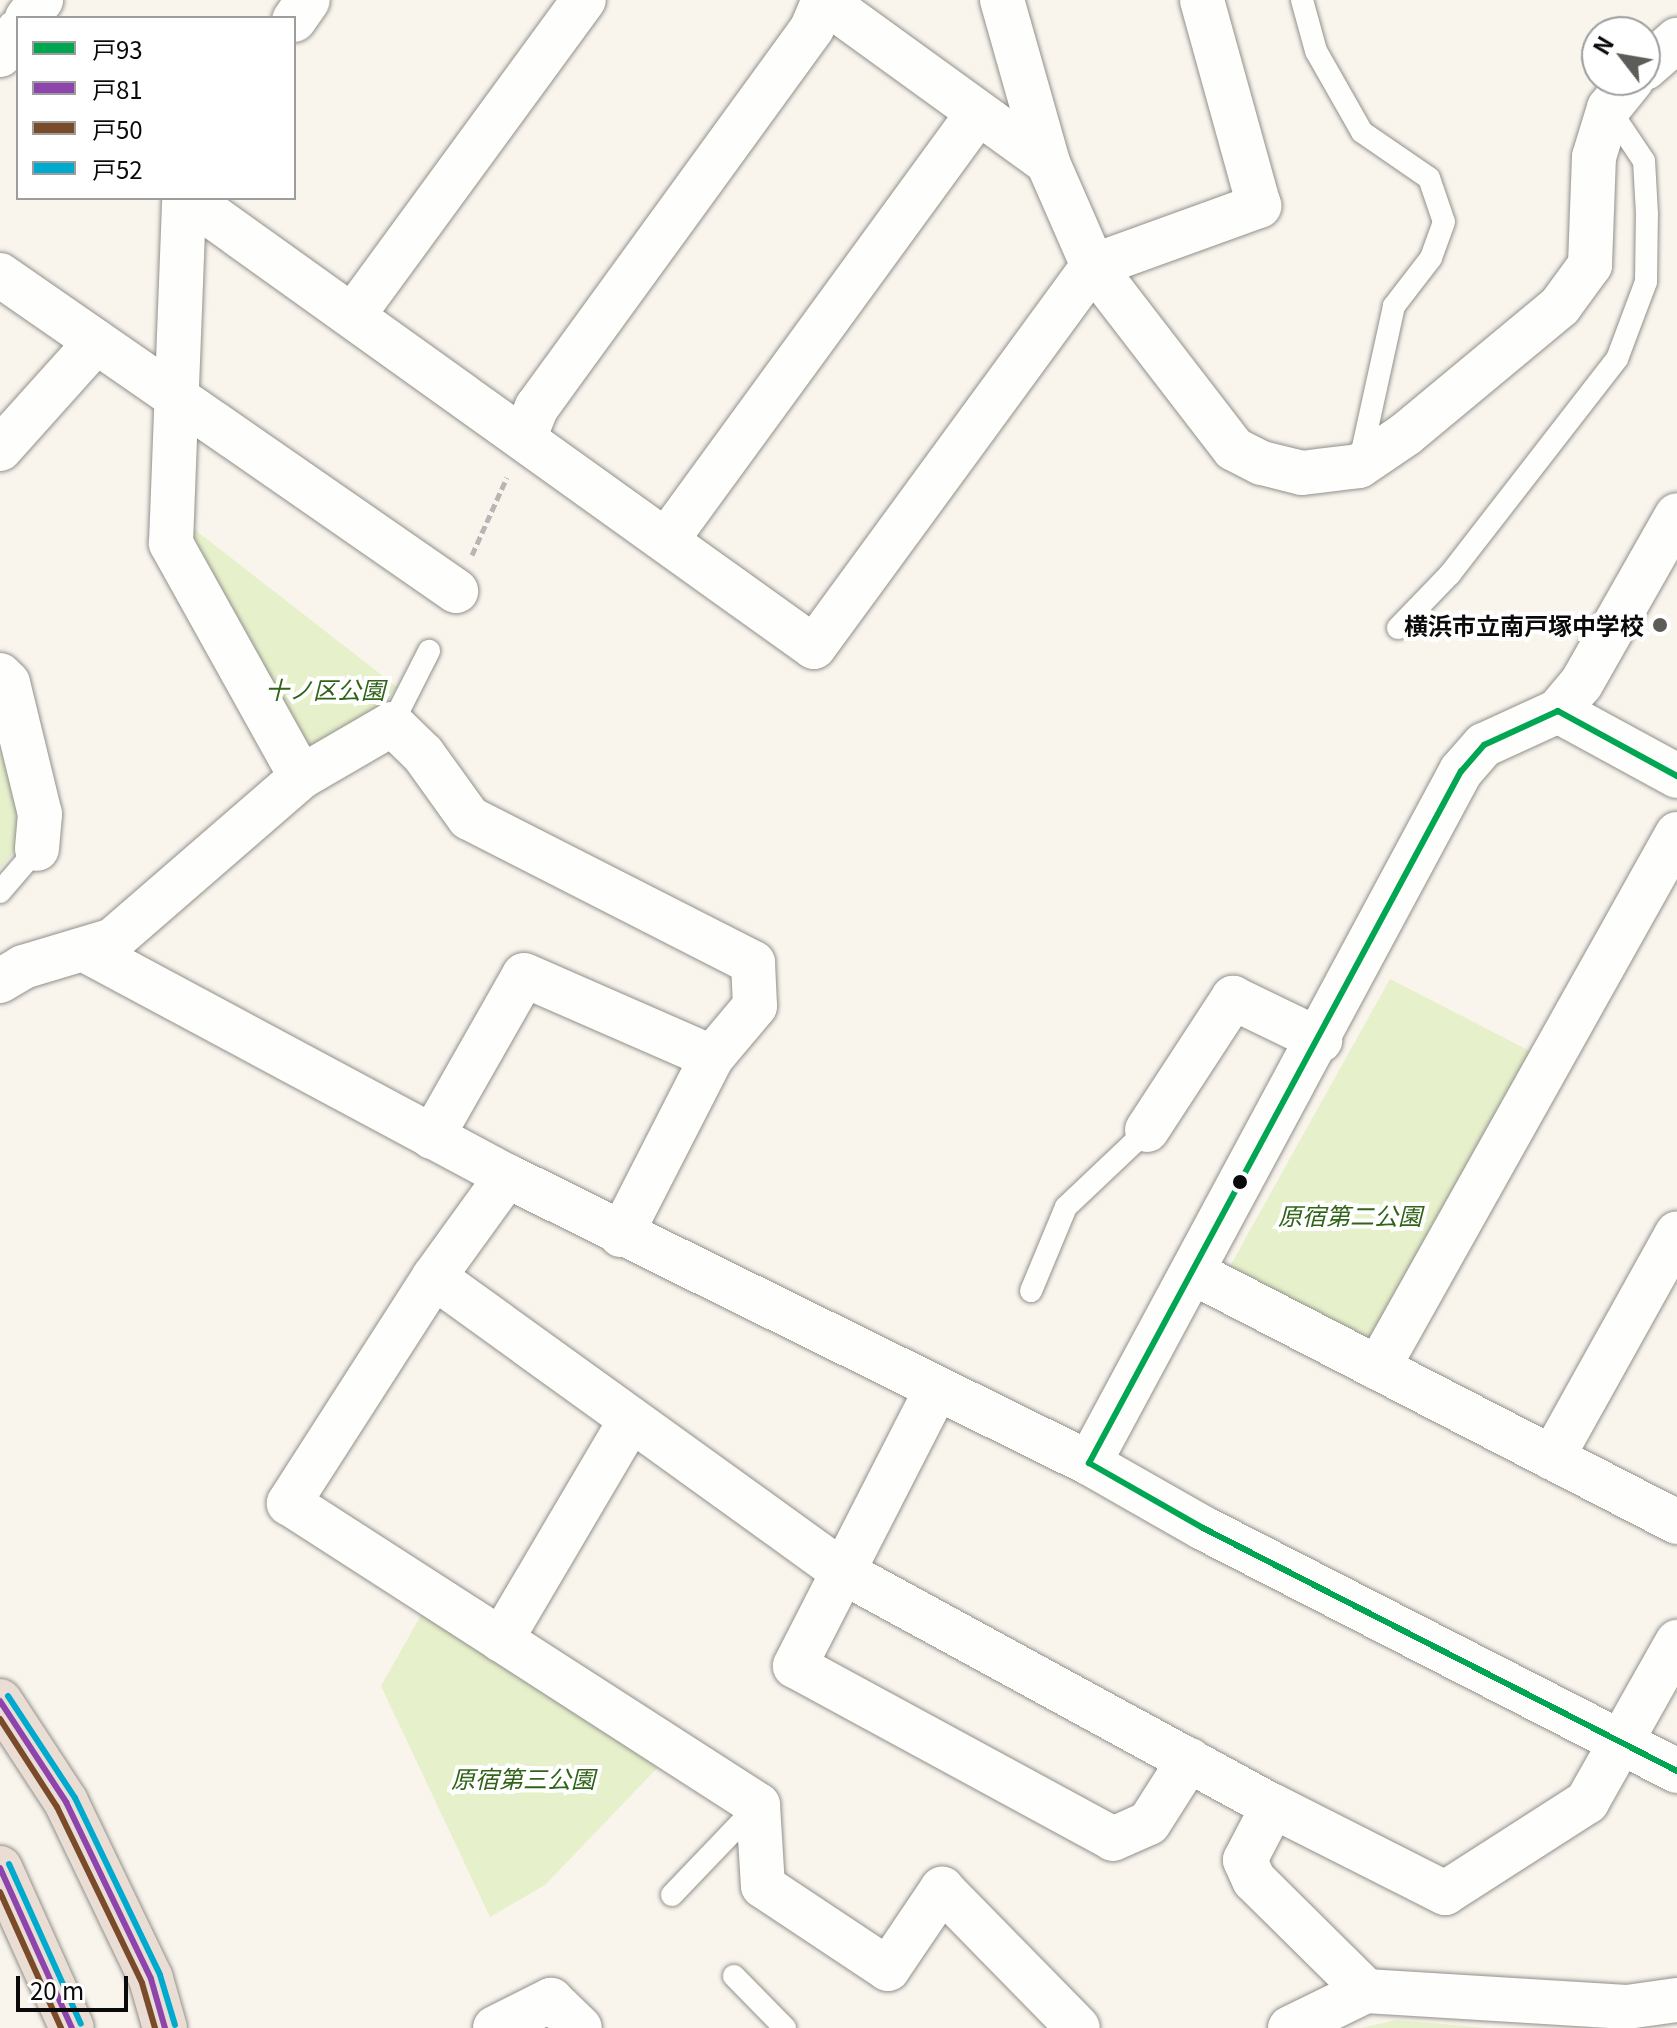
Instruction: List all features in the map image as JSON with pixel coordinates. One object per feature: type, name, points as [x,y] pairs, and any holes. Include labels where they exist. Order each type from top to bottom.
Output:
[{"type":"highway","points":[[0,1701],[66,1802],[151,1979],[165,2028]]},
{"type":"highway","points":[[0,1868],[72,2028]]},
{"type":"street","points":[[29,16],[41,0]]},
{"type":"street","points":[[296,17],[308,0]]},
{"type":"street","points":[[354,314],[584,0]]},
{"type":"street","points":[[525,436],[537,407],[812,28],[823,0],[1048,163]]},
{"type":"street","points":[[1002,0],[1048,163],[1093,266],[1234,449],[1262,463],[1302,473],[1359,466],[1406,434],[1560,306],[1590,265],[1594,157],[1619,96]]},
{"type":"street","points":[[189,200],[668,538],[814,647],[1093,266],[1259,206],[1202,0]]},
{"type":"street","points":[[0,55],[16,34]]},
{"type":"street","points":[[1661,54],[1677,40]]},
{"type":"street","points":[[668,538],[978,113]]},
{"type":"street","points":[[186,200],[171,543],[301,777]]},
{"type":"street","points":[[0,275],[456,591]]},
{"type":"street","points":[[0,449],[96,342]]},
{"type":"street","points":[[1089,1463],[1320,1040],[1461,771],[1484,745],[1558,711],[1581,684],[1677,515]]},
{"type":"street","points":[[0,675],[8,683],[40,814],[37,849]]},
{"type":"street","points":[[1558,711],[1677,776]]},
{"type":"street","points":[[0,981],[23,967],[113,940],[144,919],[220,842],[301,777],[392,724],[423,754],[469,818],[753,963],[755,1006],[712,1057],[621,1235]]},
{"type":"street","points":[[1378,1368],[1677,834]]},
{"type":"street","points":[[85,950],[621,1235],[1089,1463],[1203,1528],[1677,1771]]},
{"type":"street","points":[[432,1137],[524,975],[712,1057]]},
{"type":"street","points":[[1147,1130],[1233,998],[1320,1040]]},
{"type":"street","points":[[507,1176],[434,1277],[289,1503],[758,1805],[763,1886],[888,1969],[942,1889],[1078,2028]]},
{"type":"street","points":[[1552,1458],[1677,1233]]},
{"type":"street","points":[[1192,1272],[1677,1522]]},
{"type":"street","points":[[434,1277],[843,1572],[1273,1806],[1445,1893],[1587,1802],[1677,1642]]},
{"type":"street","points":[[936,1390],[795,1666],[1113,1839],[1149,1823],[1189,1760]]},
{"type":"street","points":[[501,1640],[631,1419]]},
{"type":"street","points":[[1273,1806],[1245,1860],[1254,1880],[1366,1991]]},
{"type":"street","points":[[1290,2028],[1366,1991],[1562,2015],[1677,2000]]},
{"type":"street","points":[[495,2028],[551,2000],[580,2028]]},
{"type":"lane","points":[[1302,0],[1316,51],[1362,132],[1429,178],[1444,222],[1431,258],[1394,306],[1359,466]]},
{"type":"lane","points":[[1398,628],[1450,574],[1617,359],[1646,282],[1647,214],[1644,161],[1621,96]]},
{"type":"lane","points":[[392,724],[429,651]]},
{"type":"lane","points":[[0,892],[37,849]]},
{"type":"lane","points":[[1031,1291],[1066,1207],[1147,1130]]},
{"type":"lane","points":[[672,1895],[758,1805]]},
{"type":"lane","points":[[734,1976],[785,2028]]},
{"type":"path","points":[[456,591],[525,436]]},
{"type":"green space","name":"十ノ区公園","points":[[190,526],[397,687],[381,713],[308,755],[193,551]]},
{"type":"green space","points":[[4,715],[22,842],[0,868],[0,716]]},
{"type":"green space","name":"原宿第二公園","points":[[1390,979],[1532,1052],[1368,1351],[1230,1266]]},
{"type":"green space","name":"原宿第三公園","points":[[425,1608],[663,1762],[545,1885],[490,1917],[381,1686]]},
{"type":"green space","points":[[1396,2020],[1487,2028],[1361,2028]]},
{"type":"transit line","name":"戸93","points":[[1677,776],[1558,711],[1484,745],[1461,771],[1089,1463],[1203,1528],[1677,1771]]},
{"type":"transit line","name":"戸52","points":[[8,1696],[75,1798],[160,1975],[175,2025]]},
{"type":"transit line","name":"戸81","points":[[0,1701],[66,1802],[151,1979],[165,2028]]},
{"type":"transit line","name":"戸50","points":[[0,1719],[57,1807],[142,1983],[155,2028]]},
{"type":"transit line","name":"戸52","points":[[9,1864],[81,2024]]},
{"type":"transit line","name":"戸81","points":[[0,1868],[72,2028]]},
{"type":"transit line","name":"戸50","points":[[0,1892],[61,2028]]},
{"type":"place","name":"横浜市立南戸塚中学校","points":[[1660,625]]}]
